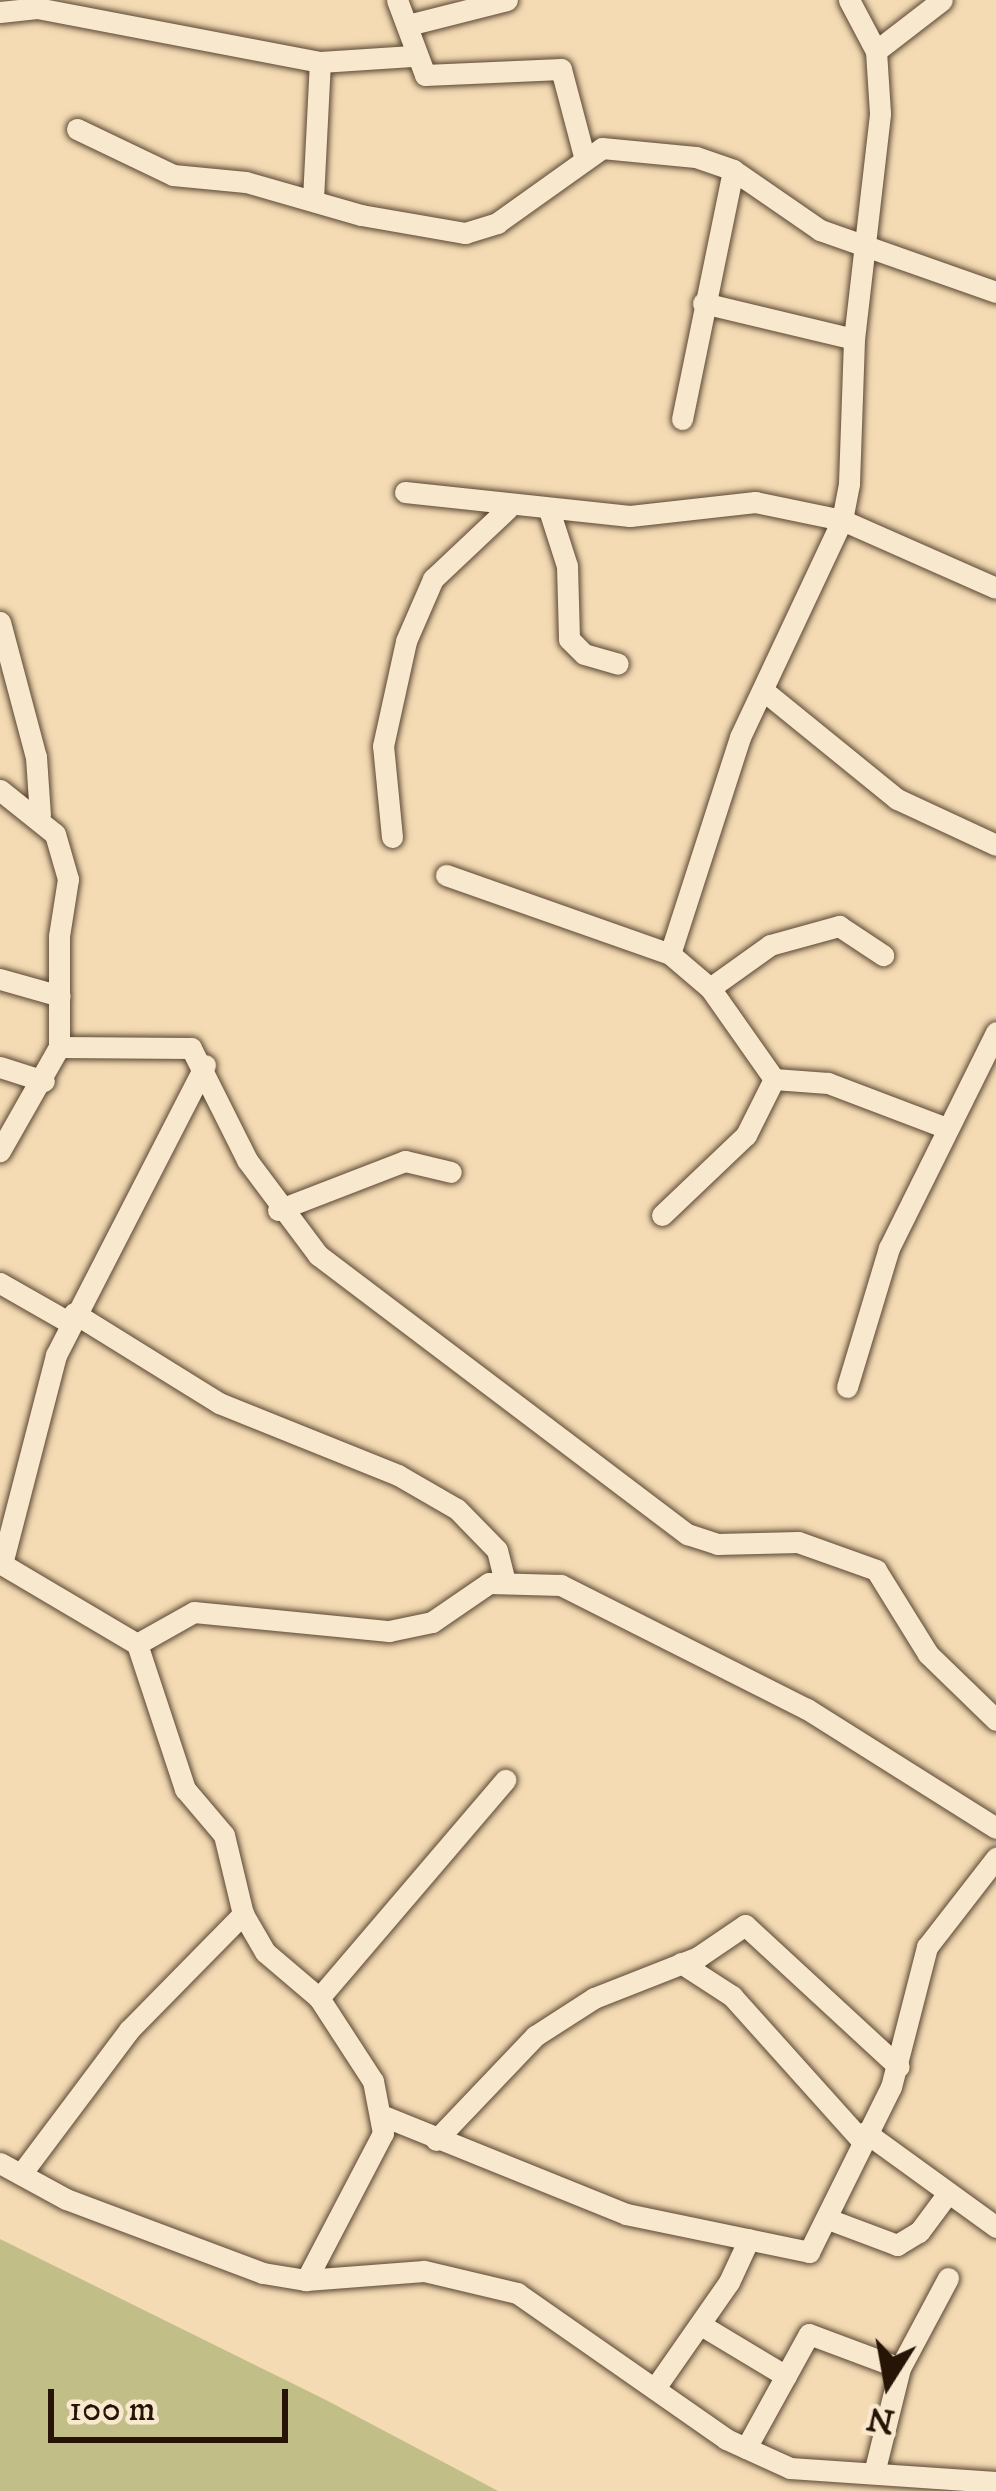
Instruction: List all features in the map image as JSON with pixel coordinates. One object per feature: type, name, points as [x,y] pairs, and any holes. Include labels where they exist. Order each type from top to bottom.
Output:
[{"type":"street","points":[[397,0],[408,25],[417,69],[435,76],[561,69],[584,156]]},
{"type":"street","points":[[408,25],[507,0]]},
{"type":"street","points":[[670,954],[722,787],[842,520],[854,339],[880,112],[876,51],[849,0]]},
{"type":"street","points":[[876,51],[942,0]]},
{"type":"street","points":[[0,13],[37,8],[320,62],[412,56]]},
{"type":"street","points":[[313,200],[320,62]]},
{"type":"street","points":[[77,129],[173,175],[313,200],[427,230],[482,230],[584,156],[621,148],[733,170],[820,230],[996,292]]},
{"type":"street","points":[[682,419],[733,170]]},
{"type":"street","points":[[703,303],[854,339]]},
{"type":"street","points":[[405,492],[550,513],[630,516],[754,502],[842,520],[996,588]]},
{"type":"street","points":[[392,837],[385,716],[406,640],[433,579],[508,508]]},
{"type":"street","points":[[550,513],[567,566],[569,639],[584,654],[618,664]]},
{"type":"street","points":[[0,622],[36,757],[40,815]]},
{"type":"street","points":[[764,691],[897,799],[996,844]]},
{"type":"street","points":[[0,790],[40,815],[67,859],[59,1047],[44,1081],[10,1115],[0,1151]]},
{"type":"street","points":[[446,875],[670,954],[710,988],[774,1079]]},
{"type":"street","points":[[710,988],[770,945],[839,926],[884,955]]},
{"type":"street","points":[[0,979],[60,996]]},
{"type":"street","points":[[848,1388],[889,1247],[944,1127],[996,1033]]},
{"type":"street","points":[[59,1047],[175,1043],[205,1065],[278,1210],[319,1255],[687,1534],[717,1544],[798,1542],[876,1570],[928,1654],[996,1720]]},
{"type":"street","points":[[205,1065],[72,1318],[1,1564],[137,1644],[180,1776],[224,1835],[243,1914],[265,1952],[319,1998],[373,2081],[386,2117],[626,2214],[808,2252],[898,2067],[927,1947],[996,1858]]},
{"type":"street","points":[[0,1067],[44,1081]]},
{"type":"street","points":[[774,1079],[828,1083],[944,1127]]},
{"type":"street","points":[[662,1215],[746,1135],[774,1079]]},
{"type":"street","points":[[278,1210],[405,1161],[451,1172]]},
{"type":"street","points":[[0,1282],[235,1412],[398,1475],[457,1509],[489,1539],[504,1579]]},
{"type":"street","points":[[137,1644],[194,1612],[411,1630],[504,1579],[580,1592],[807,1709],[996,1828]]},
{"type":"street","points":[[319,1998],[506,1780]]},
{"type":"street","points":[[21,2174],[129,2030],[243,1914]]},
{"type":"street","points":[[436,2140],[535,2036],[594,1998],[681,1963],[738,1926],[754,1928],[898,2067]]},
{"type":"street","points":[[681,1963],[733,1996],[864,2136],[996,2227]]},
{"type":"street","points":[[306,2280],[386,2117]]},
{"type":"street","points":[[0,2163],[117,2219],[263,2273],[306,2280],[424,2271],[495,2285],[548,2310],[746,2448],[790,2468],[867,2479],[996,2482]]},
{"type":"street","points":[[828,2219],[897,2245],[919,2232],[948,2193]]},
{"type":"street","points":[[655,2388],[701,2325],[749,2239]]},
{"type":"street","points":[[867,2479],[900,2368],[948,2278]]},
{"type":"street","points":[[701,2325],[786,2376]]},
{"type":"street","points":[[746,2448],[809,2334],[900,2368]]},
{"type":"shaded area","points":[[0,2239],[324,2399],[498,2491],[0,2491]]}]
